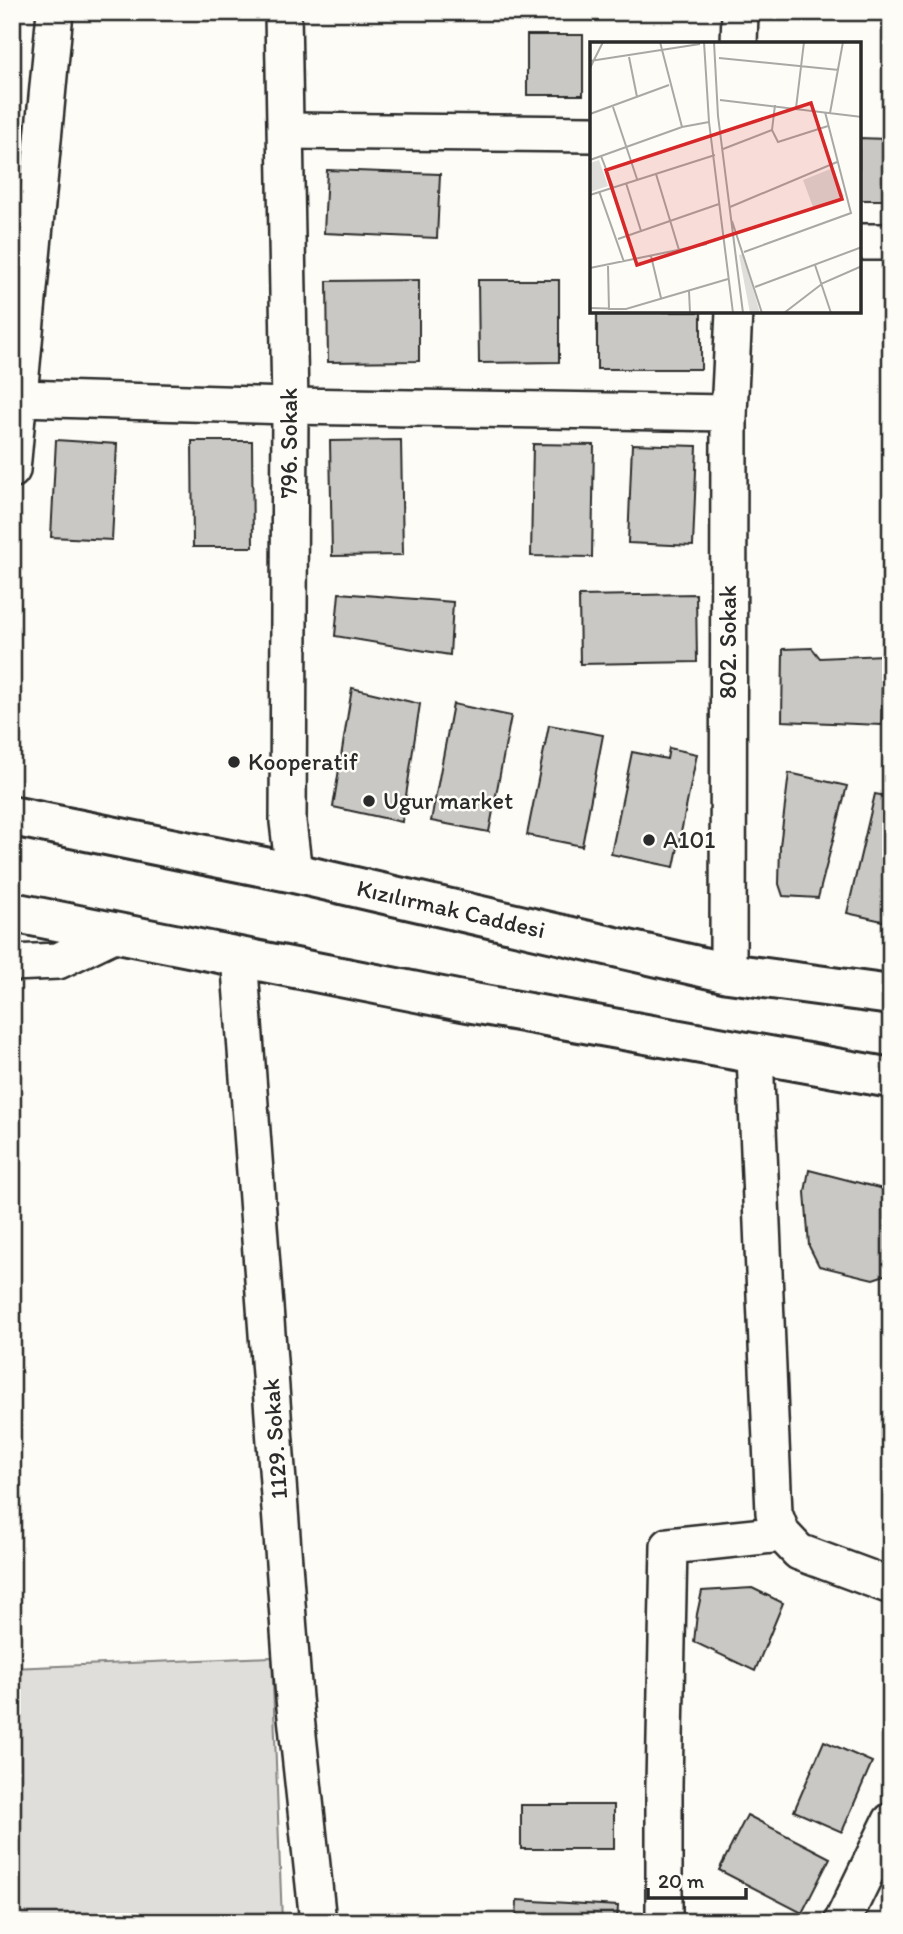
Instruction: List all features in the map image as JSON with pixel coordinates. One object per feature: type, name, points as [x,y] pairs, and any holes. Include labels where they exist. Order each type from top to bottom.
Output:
[{"type":"main road","name":"Kızılırmak Caddesi","points":[[12,816],[294,873],[728,973],[891,995]]},
{"type":"main road","points":[[12,912],[462,1001],[891,1078]]},
{"type":"street","points":[[12,470],[20,398],[28,146],[55,12]]},
{"type":"street","name":"796. Sokak","points":[[283,12],[290,406],[288,822],[294,873]]},
{"type":"street","points":[[739,42],[740,12]]},
{"type":"street","points":[[286,131],[590,134]]},
{"type":"street","points":[[861,242],[891,242]]},
{"type":"street","name":"802. Sokak","points":[[728,973],[729,413],[734,313]]},
{"type":"street","points":[[20,398],[290,406],[729,413]]},
{"type":"street","points":[[12,963],[58,961],[116,933]]},
{"type":"street","name":"1129. Sokak","points":[[239,956],[294,1698],[318,1922]]},
{"type":"street","points":[[755,1055],[774,1513],[782,1534],[799,1552],[891,1586]]},
{"type":"street","points":[[664,1922],[669,1546],[782,1534]]},
{"type":"street","points":[[842,1922],[891,1821]]},
{"type":"shaded area","points":[[272,1657],[282,1922],[16,1922],[12,1821],[12,1668]]},
{"type":"building","points":[[631,12],[701,12],[701,13],[631,15]]},
{"type":"building","points":[[527,35],[583,35],[583,95],[527,95]]},
{"type":"building","points":[[861,138],[886,139],[884,200],[861,200]]},
{"type":"building","points":[[327,170],[440,174],[437,238],[324,233]]},
{"type":"building","points":[[419,280],[419,361],[328,362],[327,281]]},
{"type":"building","points":[[478,280],[559,280],[559,362],[479,363]]},
{"type":"building","points":[[597,313],[701,313],[701,369],[597,369]]},
{"type":"building","points":[[56,440],[117,444],[112,540],[51,537]]},
{"type":"building","points":[[401,440],[403,555],[332,556],[330,441]]},
{"type":"building","points":[[192,441],[252,441],[253,547],[193,547]]},
{"type":"building","points":[[533,444],[594,445],[592,557],[531,556]]},
{"type":"building","points":[[632,444],[697,446],[693,546],[628,543]]},
{"type":"building","points":[[339,593],[453,602],[450,655],[335,636]]},
{"type":"building","points":[[696,594],[697,662],[580,664],[579,596]]},
{"type":"building","points":[[812,648],[820,658],[883,655],[881,725],[782,721],[783,649]]},
{"type":"building","points":[[352,688],[420,704],[402,822],[333,807]]},
{"type":"building","points":[[453,704],[511,716],[489,832],[431,821]]},
{"type":"building","points":[[549,725],[603,735],[582,846],[527,835]]},
{"type":"building","points":[[669,748],[697,754],[674,867],[611,854],[632,752],[667,759]]},
{"type":"building","points":[[789,773],[847,786],[818,898],[783,896],[779,884],[780,846]]},
{"type":"building","points":[[875,794],[891,797],[891,923],[847,913]]},
{"type":"building","points":[[809,1170],[891,1191],[891,1273],[873,1279],[819,1266],[809,1246],[805,1192]]},
{"type":"building","points":[[752,1588],[783,1603],[755,1671],[694,1642],[702,1591]]},
{"type":"building","points":[[824,1741],[872,1762],[842,1832],[794,1811]]},
{"type":"building","points":[[521,1805],[614,1805],[614,1849],[521,1849]]},
{"type":"building","points":[[747,1815],[830,1858],[802,1913],[719,1870]]},
{"type":"building","points":[[517,1900],[618,1906],[617,1922],[516,1922]]},
{"type":"place","name":"Kooperatif","points":[[234,762]]},
{"type":"place","name":"Ugur market","points":[[369,801]]},
{"type":"place","name":"A101","points":[[649,840]]}]
